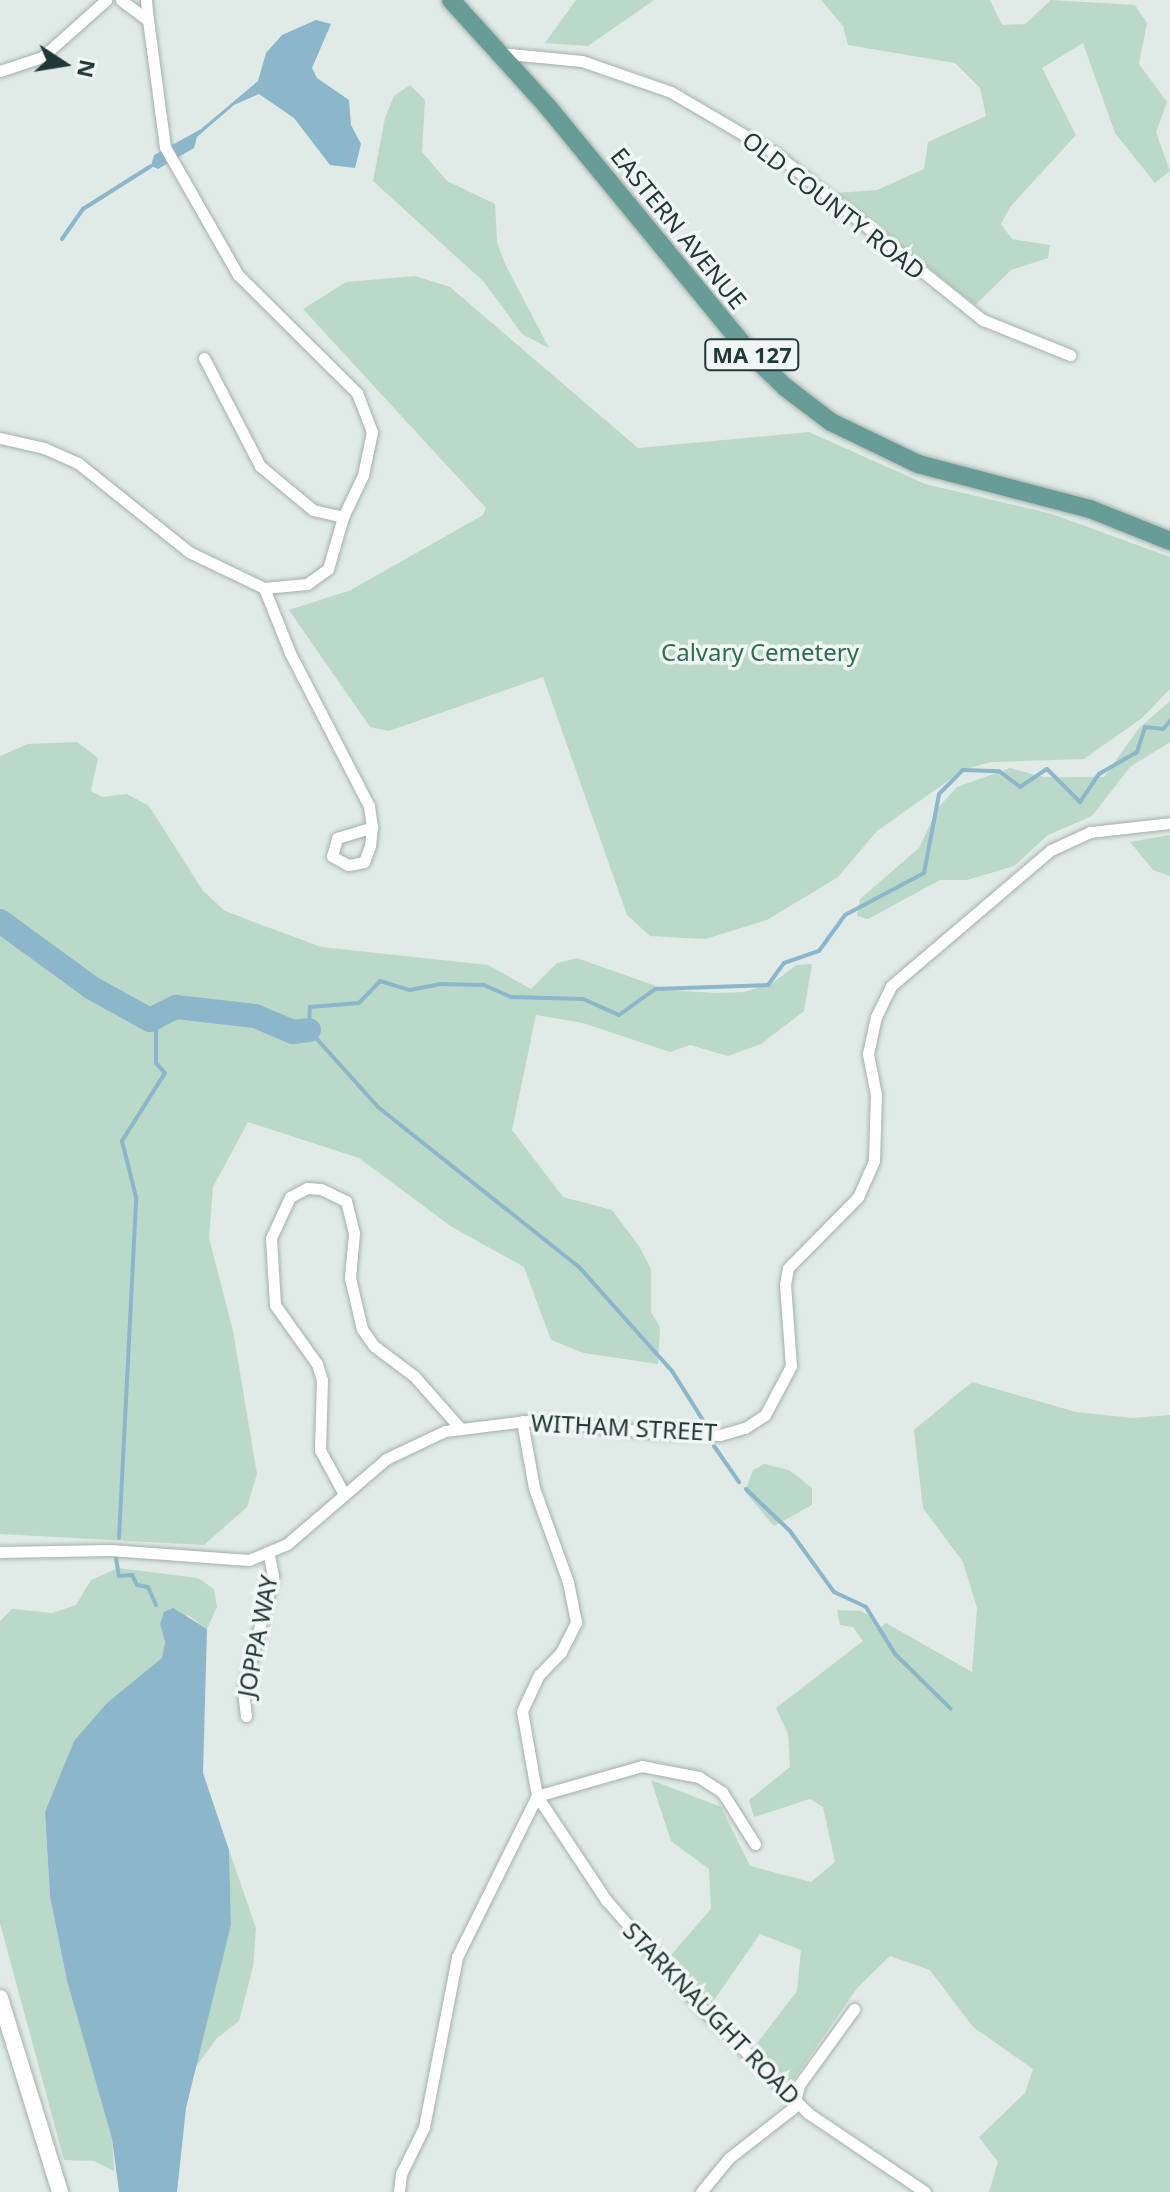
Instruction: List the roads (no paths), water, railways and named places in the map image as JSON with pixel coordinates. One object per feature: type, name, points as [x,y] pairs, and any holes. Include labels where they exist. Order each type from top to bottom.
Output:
[{"type":"main road","name":"EASTERN AVENUE","points":[[451,0],[750,353],[831,422],[918,464],[1090,509],[1170,541]]},
{"type":"main road","points":[[0,1998],[60,2192]]},
{"type":"street","points":[[0,71],[42,57],[106,0]]},
{"type":"street","points":[[0,438],[44,448],[78,463],[189,552],[264,588],[307,584],[328,569],[343,517],[368,453],[372,432],[365,406],[338,372],[238,275],[173,162],[165,147],[148,20],[141,3],[121,0]]},
{"type":"street","name":"OLD COUNTY ROAD","points":[[499,53],[535,52],[582,61],[679,96],[775,153],[983,320],[1070,355]]},
{"type":"street","points":[[204,358],[260,466],[313,510],[343,517]]},
{"type":"street","points":[[264,588],[290,653],[365,796],[372,827]]},
{"type":"street","name":"WITHAM STREET","points":[[269,1555],[386,1459],[460,1428],[522,1421],[720,1435],[745,1428],[765,1415],[791,1366],[785,1285],[788,1268],[858,1197],[874,1161],[876,1095],[868,1054],[876,1017],[891,986],[1051,850],[1090,832],[1170,823]]},
{"type":"street","points":[[344,1494],[320,1450],[322,1380],[317,1364],[275,1305],[271,1238],[290,1197],[307,1188],[321,1189],[346,1201],[354,1233],[350,1278],[362,1329],[374,1346],[414,1376],[460,1428]]},
{"type":"street","points":[[399,2192],[401,2174],[424,2127],[457,1957],[537,1796],[522,1711],[539,1675],[572,1635],[575,1609],[534,1488],[522,1421]]},
{"type":"street","points":[[0,1552],[110,1550],[249,1560],[269,1555]]},
{"type":"street","name":"JOPPA WAY","points":[[246,1716],[243,1691],[273,1576],[269,1555]]},
{"type":"street","points":[[537,1796],[642,1766],[699,1777],[722,1792],[755,1844]]},
{"type":"street","name":"STARKNAUGHT ROAD","points":[[537,1796],[635,1935],[793,2100],[925,2192]]},
{"type":"street","points":[[701,2192],[729,2158],[793,2108],[793,2100],[854,2009]]},
{"type":"water","points":[[316,20],[331,24],[312,68],[317,78],[349,100],[351,125],[361,144],[355,168],[330,165],[294,118],[259,94],[234,105],[197,137],[194,148],[158,169],[151,166],[154,155],[201,129],[258,81],[266,53],[282,35]]},
{"type":"water","points":[[173,1608],[207,1629],[203,1773],[229,1850],[231,1925],[186,2108],[177,2192],[119,2192],[112,2139],[67,1981],[50,1897],[45,1812],[74,1741],[107,1703],[162,1658],[165,1642],[160,1624],[164,1612]]},
{"type":"waterway","points":[[62,239],[83,209],[151,166]]},
{"type":"waterway","points":[[706,1425],[672,1371],[579,1267],[378,1107],[309,1030],[310,1007],[359,1003],[380,981],[410,990],[440,984],[484,985],[511,997],[583,999],[619,1015],[655,989],[768,985],[784,963],[819,951],[845,915],[924,873],[939,794],[963,770],[999,771],[1020,787],[1047,769],[1080,802],[1099,774],[1137,752],[1145,727],[1163,729],[1170,721]]},
{"type":"waterway","points":[[0,921],[92,988],[150,1020],[176,1007],[255,1016],[293,1032],[309,1030]]},
{"type":"waterway","points":[[119,1538],[136,1197],[122,1141],[165,1073],[156,1063],[156,1021]]},
{"type":"waterway","points":[[714,1446],[739,1482]]},
{"type":"waterway","points":[[746,1489],[790,1531],[834,1592],[866,1607],[895,1654],[951,1709]]},
{"type":"waterway","points":[[116,1558],[119,1576],[132,1575],[137,1585],[148,1587],[156,1605]]},
{"type":"park label","name":"Calvary Cemetery","points":[[760,652]]}]
